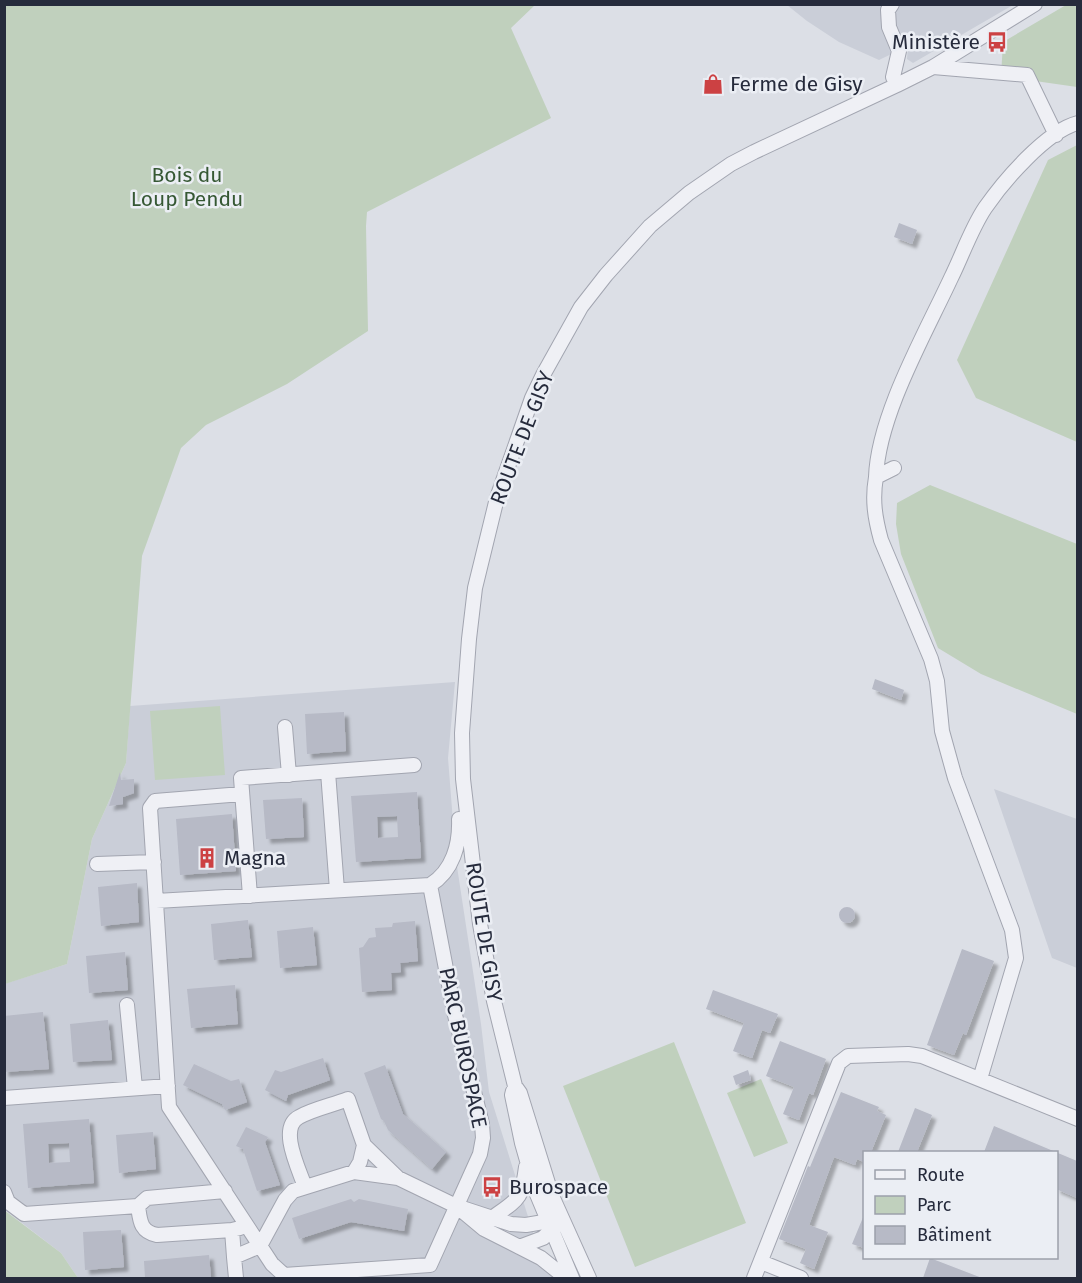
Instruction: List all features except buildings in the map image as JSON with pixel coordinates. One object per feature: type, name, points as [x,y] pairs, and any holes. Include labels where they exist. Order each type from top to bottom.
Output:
[{"type":"street","points":[[892,4],[888,10],[889,27],[899,51],[895,81]]},
{"type":"street","name":"ROUTE DE GISY","points":[[572,1278],[554,1224],[546,1179],[520,1093],[515,1086],[494,1001],[480,924],[463,779],[464,694],[476,588],[497,498],[532,398],[567,329],[612,268],[650,226],[708,179],[754,152],[895,81],[933,67],[1035,4]]},
{"type":"street","points":[[933,67],[1027,75],[1056,135]]},
{"type":"street","points":[[980,1079],[1016,958],[1012,930],[955,778],[942,731],[937,681],[931,659],[881,540],[874,508],[876,467],[889,417],[903,380],[983,210],[1014,171],[1042,144],[1077,123]]},
{"type":"street","points":[[876,477],[894,468]]},
{"type":"street","points":[[285,727],[289,775]]},
{"type":"street","points":[[156,901],[430,885],[438,880],[447,868],[460,836],[457,774],[462,733]]},
{"type":"street","points":[[250,896],[241,778],[414,765]]},
{"type":"street","points":[[328,772],[337,890]]},
{"type":"street","name":"PARC BUROSPACE","points":[[242,794],[155,801],[150,808],[169,1107],[260,1246],[284,1277],[431,1272],[456,1206],[480,1154],[483,1138],[482,1124],[454,1011],[430,885]]},
{"type":"street","points":[[97,864],[154,862]]},
{"type":"street","points":[[127,1005],[135,1088]]},
{"type":"street","points":[[754,1278],[840,1063],[848,1056],[908,1054],[922,1056],[1077,1119]]},
{"type":"street","points":[[4,1098],[168,1086]]},
{"type":"street","name":"ROUTE DE GISY","points":[[515,1086],[512,1095],[536,1192],[589,1278]]},
{"type":"street","points":[[305,1187],[288,1135],[290,1125],[297,1117],[348,1099],[364,1145],[398,1178]]},
{"type":"street","points":[[354,1172],[360,1162],[364,1145]]},
{"type":"street","points":[[493,1217],[520,1196],[523,1190],[526,1159]]},
{"type":"street","points":[[234,1257],[260,1246],[288,1195],[293,1191],[354,1172],[398,1178],[456,1206],[519,1225],[554,1224]]},
{"type":"street","points":[[4,1192],[8,1202],[24,1214],[138,1206],[147,1198],[225,1191]]},
{"type":"street","points":[[138,1206],[142,1227],[150,1234],[232,1230],[248,1226]]},
{"type":"street","points":[[456,1206],[484,1229],[541,1258],[566,1278]]},
{"type":"street","points":[[519,1247],[543,1238],[554,1224]]},
{"type":"street","points":[[232,1230],[236,1278]]},
{"type":"street","points":[[760,1262],[801,1278]]},
{"type":"shaded area","points":[[787,5],[1013,5],[913,63],[907,59],[908,46],[879,60],[839,42]]},
{"type":"shaded area","points":[[455,682],[448,758],[456,860],[489,1092],[541,1258],[554,1278],[78,1278],[61,1253],[5,1210],[4,984],[67,964],[92,839],[126,763],[130,706]]},
{"type":"shaded area","points":[[994,789],[1077,819],[1077,968],[1052,958]]},
{"type":"green space","name":"Bois du Loup Pendu","points":[[5,5],[535,5],[511,28],[551,118],[367,212],[368,331],[287,384],[206,425],[181,448],[142,556],[126,763],[92,839],[67,964],[5,984]]},
{"type":"green space","points":[[1066,5],[1077,5],[1077,87],[1001,76],[1003,42]]},
{"type":"green space","points":[[1077,145],[1077,442],[976,398],[957,360],[1048,160]]},
{"type":"green space","points":[[930,485],[1077,544],[1077,714],[981,674],[938,648],[901,554],[896,524],[897,503]]},
{"type":"green space","points":[[220,706],[225,775],[155,780],[150,711]]},
{"type":"green space","points":[[674,1042],[746,1223],[635,1267],[563,1086]]},
{"type":"green space","points":[[761,1079],[788,1143],[754,1157],[727,1093]]},
{"type":"green space","points":[[4,1210],[61,1253],[78,1278],[5,1278]]},
{"type":"place","name":"Ministère","points":[[997,42]]},
{"type":"place","name":"Ferme de Gisy","points":[[713,84]]},
{"type":"place","name":"Magna","points":[[207,858]]},
{"type":"place","name":"Burospace","points":[[492,1187]]}]
